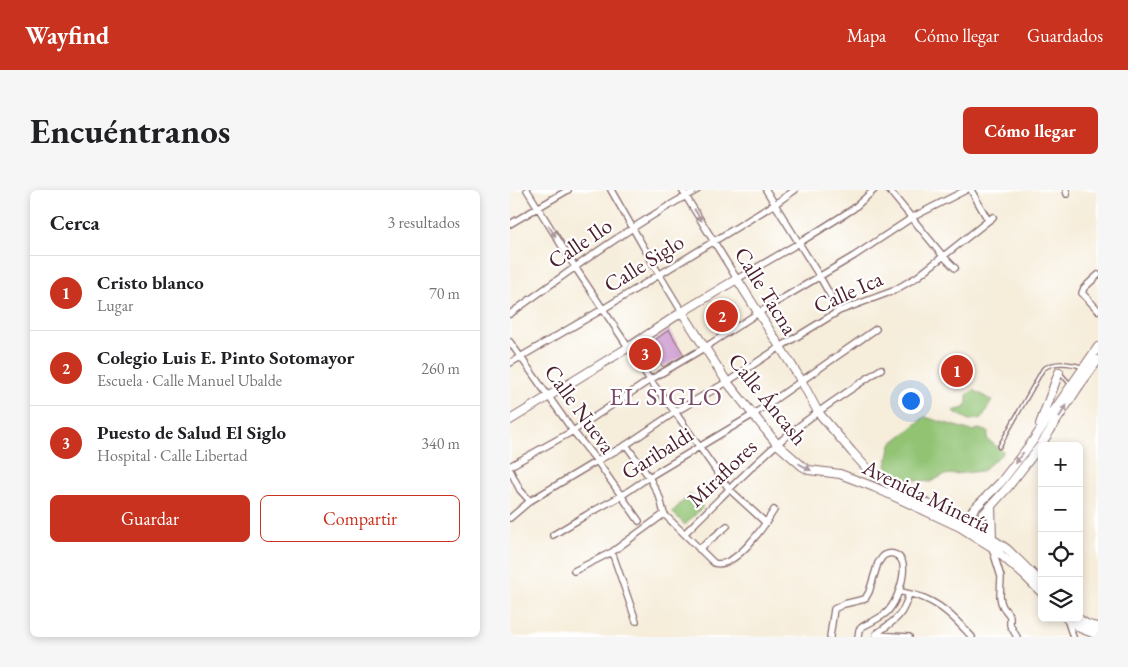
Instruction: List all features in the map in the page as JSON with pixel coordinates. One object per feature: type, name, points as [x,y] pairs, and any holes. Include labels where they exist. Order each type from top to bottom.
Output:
[{"type":"main road","points":[[510,420],[737,279]]},
{"type":"main road","name":"Calle Tacna","points":[[737,279],[801,380],[818,412]]},
{"type":"main road","name":"Calle Áncash","points":[[682,312],[727,382],[777,444],[809,470],[840,474]]},
{"type":"main road","points":[[971,530],[991,506],[1032,442],[1087,369],[1098,347]]},
{"type":"main road","points":[[1087,369],[1098,360]]},
{"type":"main road","points":[[1032,442],[1044,416],[1059,368]]},
{"type":"main road","points":[[962,524],[1040,446],[1074,387]]},
{"type":"main road","name":"Avenida Minería","points":[[818,412],[872,474],[962,524],[992,543],[1007,549],[1038,579]]},
{"type":"main road","name":"Avenida Minería","points":[[840,474],[962,524]]},
{"type":"main road","points":[[991,506],[992,543]]},
{"type":"main road","name":"Avenida Minería","points":[[992,543],[1038,589]]},
{"type":"main road","points":[[1071,622],[1080,628],[1098,635]]},
{"type":"main road","points":[[1083,622],[1090,626],[1098,627]]},
{"type":"street","points":[[527,190],[575,267],[650,380],[729,489],[766,523]]},
{"type":"street","points":[[510,224],[568,190]]},
{"type":"street","name":"Calle Áncash","points":[[611,190],[682,312]]},
{"type":"street","name":"Calle Tacna","points":[[682,190],[737,279]]},
{"type":"street","name":"Calle Ilo","points":[[510,314],[632,228],[697,190]]},
{"type":"street","points":[[766,190],[839,311]]},
{"type":"street","name":"Calle Siglo","points":[[510,363],[603,309],[795,190]]},
{"type":"street","points":[[737,279],[853,209],[874,190]]},
{"type":"street","points":[[889,190],[943,256],[956,268]]},
{"type":"street","points":[[530,501],[520,490],[510,468],[573,432],[650,380],[704,348],[758,312],[854,256],[912,217],[966,190]]},
{"type":"street","name":"Calle Ica","points":[[510,518],[530,501],[626,445],[675,412],[727,382],[839,311],[903,286],[917,277],[990,218],[971,190]]},
{"type":"street","points":[[1097,308],[1082,293],[1084,288],[1098,275]]},
{"type":"street","name":"Garibaldi","points":[[553,535],[621,496],[754,414],[876,329]]},
{"type":"street","name":"Calle Nueva","points":[[510,342],[573,432],[597,461],[638,521]]},
{"type":"street","name":"Miraflores","points":[[685,533],[777,444],[818,412],[881,369]]},
{"type":"street","points":[[626,445],[649,478],[660,498],[664,514],[714,564],[722,564],[737,556],[752,542],[774,510]]},
{"type":"street","points":[[574,571],[612,552],[664,514]]},
{"type":"street","points":[[699,549],[726,526]]},
{"type":"street","points":[[992,543],[1001,578],[1001,602],[1010,616],[1010,625],[1017,637]]},
{"type":"street","points":[[612,552],[636,622]]},
{"type":"street","points":[[830,637],[834,610],[844,604],[864,599],[869,592],[878,563],[885,554],[897,555],[903,565],[903,575],[899,591],[886,614],[862,627],[859,630],[858,637]]},
{"type":"street","points":[[899,591],[926,598],[938,605],[972,637]]},
{"type":"street","points":[[876,636],[900,616],[909,594]]},
{"type":"street","points":[[1068,622],[1073,637]]},
{"type":"street","points":[[876,636],[910,637]]},
{"type":"lane","points":[[999,447],[1042,368],[1047,365],[1059,368],[1072,364],[1087,369]]},
{"type":"lane","points":[[1059,368],[1074,387]]},
{"type":"green space","points":[[974,390],[992,401],[981,419],[969,420],[953,411],[964,408],[967,403],[967,395]]},
{"type":"green space","points":[[925,417],[972,431],[979,429],[988,432],[987,439],[1004,452],[982,471],[944,475],[930,482],[894,477],[886,466],[891,444]]},
{"type":"green space","points":[[690,494],[703,507],[685,525],[672,512]]},
{"type":"building","points":[[669,330],[684,355],[663,367],[654,353],[644,360],[639,352]]},
{"type":"place","name":"Colegio Luis E. Pinto Sotomayor","points":[[722,316]]},
{"type":"place","name":"Puesto de Salud El Siglo","points":[[645,354]]},
{"type":"place","name":"Cristo blanco","points":[[957,371]]},
{"type":"district","name":"EL SIGLO","points":[[666,396]]}]
